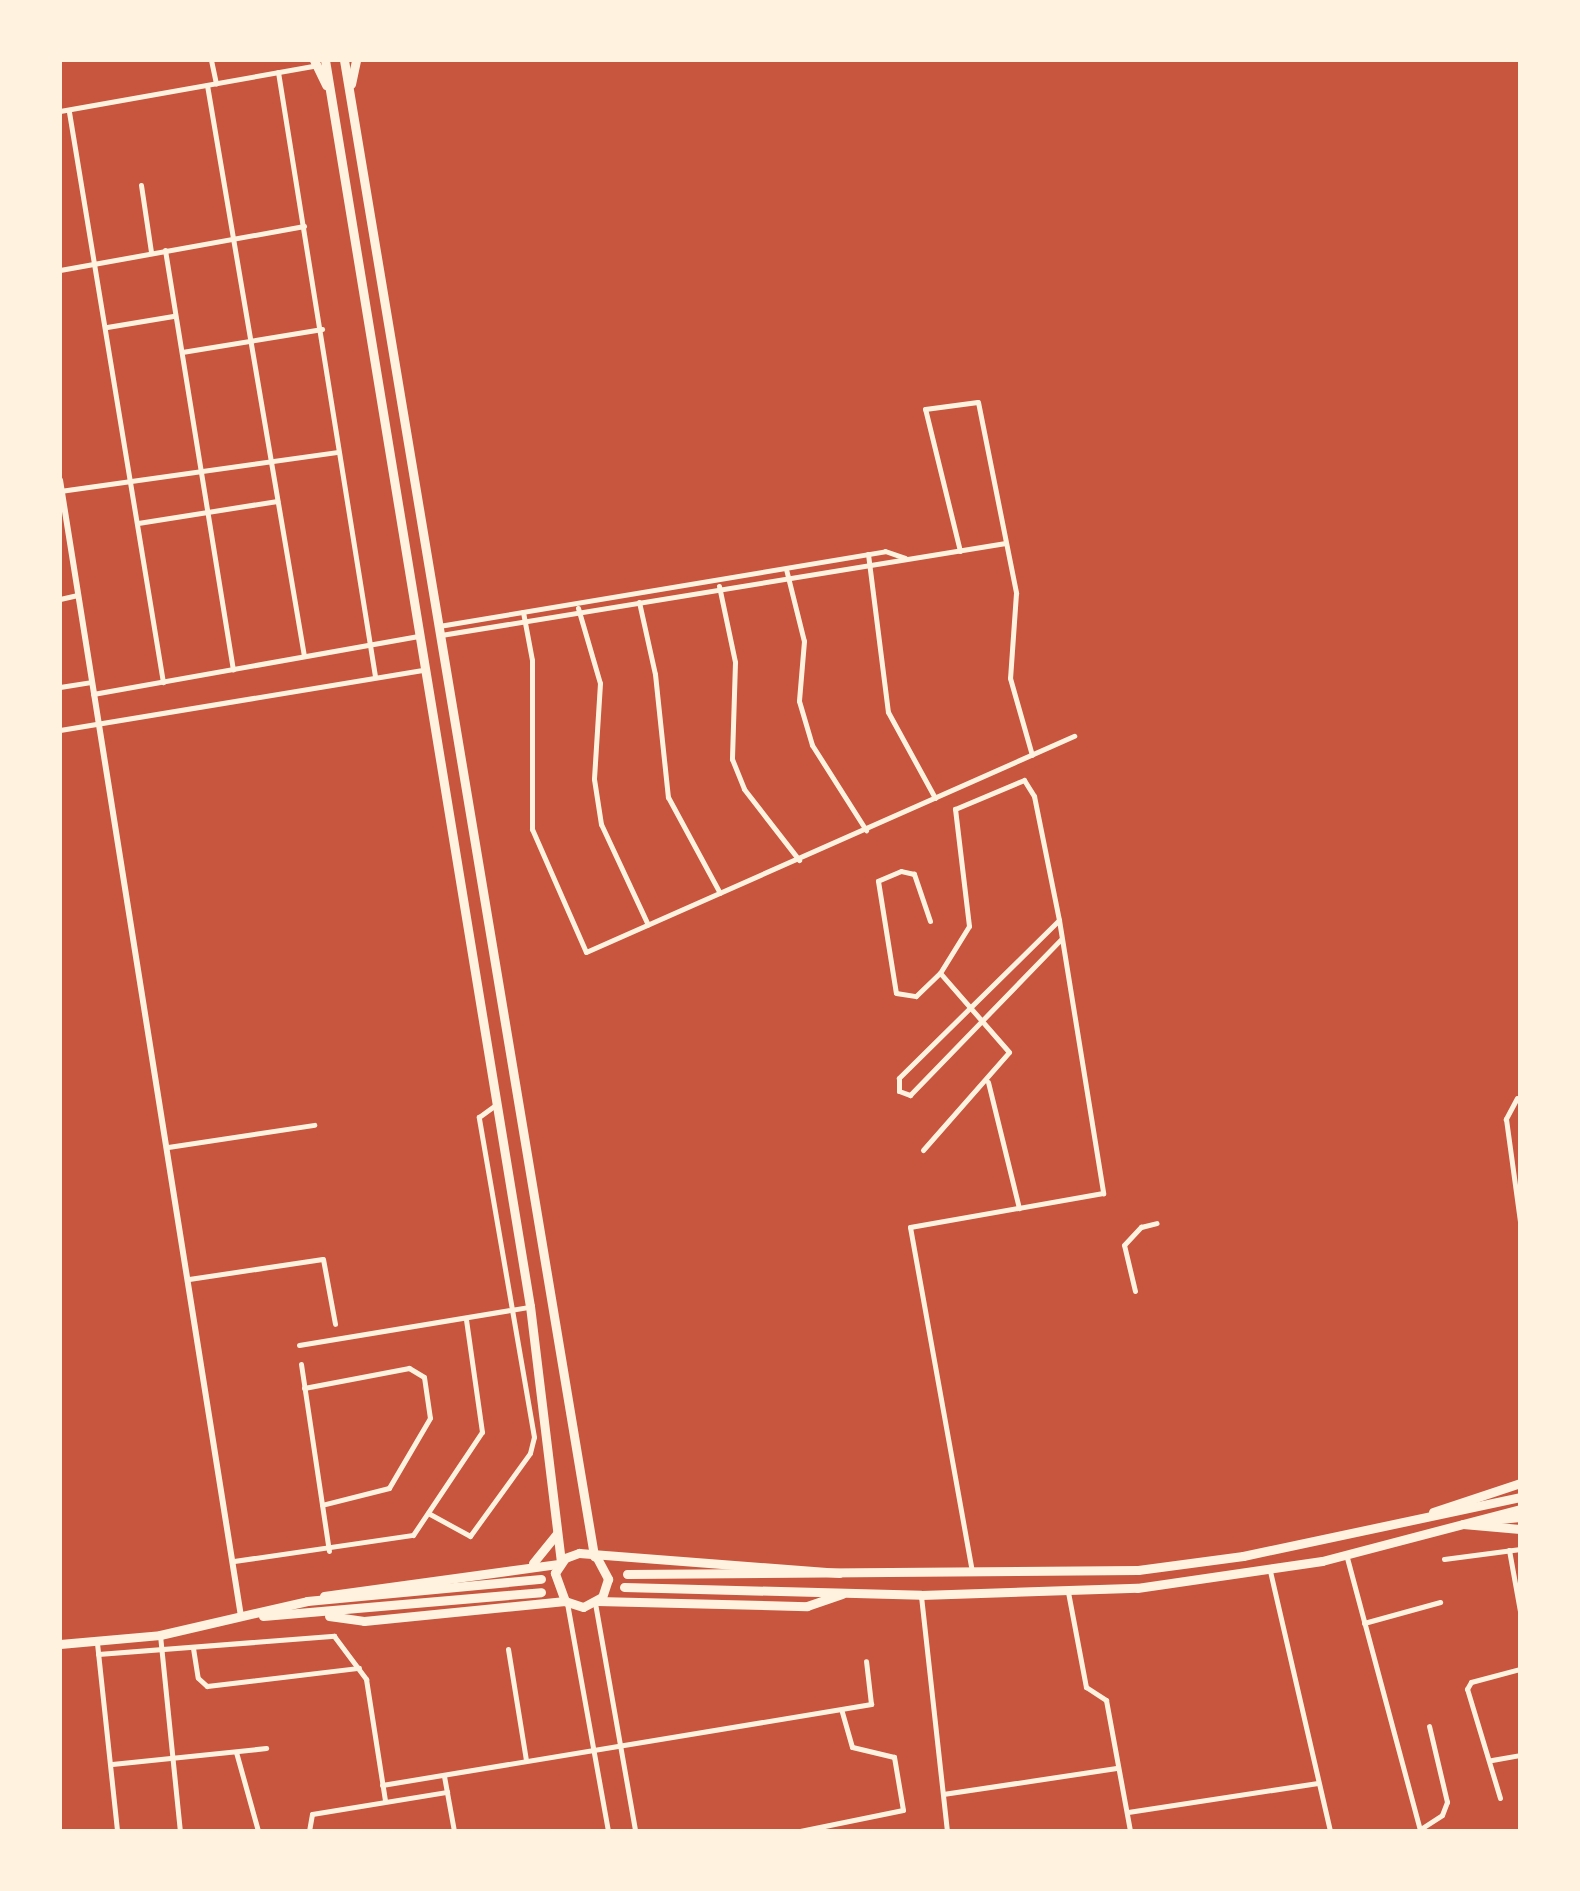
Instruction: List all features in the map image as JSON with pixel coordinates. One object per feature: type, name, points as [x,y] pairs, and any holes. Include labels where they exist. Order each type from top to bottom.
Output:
[{"type":"highway","points":[[344,60],[587,1540],[608,1580],[596,1602]]},
{"type":"highway","points":[[349,92],[356,60]]},
{"type":"highway","points":[[319,62],[330,93],[498,1104],[530,1306],[558,1530],[560,1563],[554,1584],[566,1602]]},
{"type":"highway","points":[[407,547],[424,544]]},
{"type":"highway","points":[[422,636],[439,631]]},
{"type":"highway","points":[[428,669],[445,666]]},
{"type":"highway","points":[[1420,1519],[1459,1500],[1520,1483]]},
{"type":"highway","points":[[627,1574],[847,1576],[1138,1570],[1243,1556],[1520,1497]]},
{"type":"highway","points":[[624,1587],[921,1595],[1068,1592],[1270,1570],[1520,1509]]},
{"type":"highway","points":[[1472,1520],[1520,1518]]},
{"type":"highway","points":[[1460,1524],[1520,1529]]},
{"type":"highway","points":[[530,1565],[548,1551],[558,1530]]},
{"type":"highway","points":[[587,1540],[620,1560]]},
{"type":"highway","points":[[60,1644],[160,1634],[307,1601],[350,1587],[560,1563],[579,1553],[620,1560],[810,1567],[847,1576]]},
{"type":"highway","points":[[307,1601],[541,1579]]},
{"type":"highway","points":[[241,1617],[541,1592]]},
{"type":"highway","points":[[318,1613],[364,1621],[566,1602],[808,1606],[846,1592]]},
{"type":"street","points":[[212,60],[216,83]]},
{"type":"street","points":[[60,111],[319,62]]},
{"type":"street","points":[[278,72],[375,676]]},
{"type":"street","points":[[207,85],[304,656]]},
{"type":"street","points":[[69,112],[163,682]]},
{"type":"street","points":[[140,186],[151,252]]},
{"type":"street","points":[[60,270],[304,226]]},
{"type":"street","points":[[164,250],[233,670]]},
{"type":"street","points":[[106,327],[174,316]]},
{"type":"street","points":[[182,352],[322,329]]},
{"type":"street","points":[[960,552],[925,409],[978,402],[1016,593],[1010,678],[1032,755]]},
{"type":"street","points":[[61,491],[338,452]]},
{"type":"street","points":[[60,480],[241,1617]]},
{"type":"street","points":[[138,523],[277,501]]},
{"type":"street","points":[[439,631],[638,597],[789,579],[1006,543]]},
{"type":"street","points":[[719,585],[885,551],[908,559]]},
{"type":"street","points":[[868,554],[888,712],[935,798]]},
{"type":"street","points":[[786,569],[804,641],[799,702],[812,745],[866,830]]},
{"type":"street","points":[[719,585],[735,662],[732,759],[744,789],[799,860]]},
{"type":"street","points":[[60,600],[78,595]]},
{"type":"street","points":[[638,597],[655,674],[668,797],[720,893]]},
{"type":"street","points":[[578,607],[600,683],[594,779],[602,824],[648,925]]},
{"type":"street","points":[[524,615],[533,692],[529,806],[540,854],[586,952],[1074,736]]},
{"type":"street","points":[[94,694],[422,636]]},
{"type":"street","points":[[60,730],[428,669]]},
{"type":"street","points":[[60,687],[91,682]]},
{"type":"street","points":[[930,920],[914,874],[901,871],[878,882],[896,993],[916,996],[940,974],[968,926],[954,809],[1018,779],[1034,796],[1104,1194],[910,1228],[964,1549],[973,1574]]},
{"type":"street","points":[[1058,920],[899,1078],[899,1092],[910,1095],[1062,938]]},
{"type":"street","points":[[923,1150],[988,1082],[1009,1052],[940,974]]},
{"type":"street","points":[[988,1082],[1019,1208]]},
{"type":"street","points":[[1517,1098],[1506,1113],[1520,1222]]},
{"type":"street","points":[[428,1513],[470,1536],[530,1453],[534,1437],[479,1117],[498,1104]]},
{"type":"street","points":[[168,1148],[314,1125]]},
{"type":"street","points":[[1136,1291],[1124,1245],[1142,1226],[1157,1223]]},
{"type":"street","points":[[189,1279],[323,1260],[335,1324]]},
{"type":"street","points":[[299,1344],[530,1306]]},
{"type":"street","points":[[234,1560],[329,1551],[412,1534],[482,1432],[466,1319]]},
{"type":"street","points":[[301,1364],[329,1551]]},
{"type":"street","points":[[304,1388],[410,1368],[424,1377],[430,1418],[389,1488],[322,1504]]},
{"type":"street","points":[[1444,1560],[1520,1549]]},
{"type":"street","points":[[1509,1550],[1520,1610]]},
{"type":"street","points":[[1346,1554],[1420,1830],[1442,1815],[1446,1802],[1429,1726]]},
{"type":"street","points":[[1270,1570],[1330,1831]]},
{"type":"street","points":[[1068,1592],[1086,1688],[1104,1696],[1130,1831]]},
{"type":"street","points":[[921,1595],[947,1831]]},
{"type":"street","points":[[566,1602],[608,1831]]},
{"type":"street","points":[[596,1602],[635,1831]]},
{"type":"street","points":[[1364,1623],[1440,1602]]},
{"type":"street","points":[[160,1634],[180,1831]]},
{"type":"street","points":[[98,1654],[334,1636],[359,1668],[384,1802]]},
{"type":"street","points":[[96,1640],[117,1831]]},
{"type":"street","points":[[193,1648],[198,1678],[207,1686],[359,1668]]},
{"type":"street","points":[[508,1650],[526,1760]]},
{"type":"street","points":[[382,1785],[870,1704],[866,1660]]},
{"type":"street","points":[[1500,1798],[1468,1686],[1520,1669]]},
{"type":"street","points":[[801,1831],[903,1810],[896,1761],[886,1752],[852,1748],[842,1711]]},
{"type":"street","points":[[112,1764],[266,1748]]},
{"type":"street","points":[[236,1752],[258,1831]]},
{"type":"street","points":[[1492,1760],[1520,1755]]},
{"type":"street","points":[[943,1794],[1118,1768]]},
{"type":"street","points":[[444,1776],[454,1831]]},
{"type":"street","points":[[1128,1812],[1318,1782]]},
{"type":"street","points":[[309,1831],[312,1814],[447,1792]]}]
